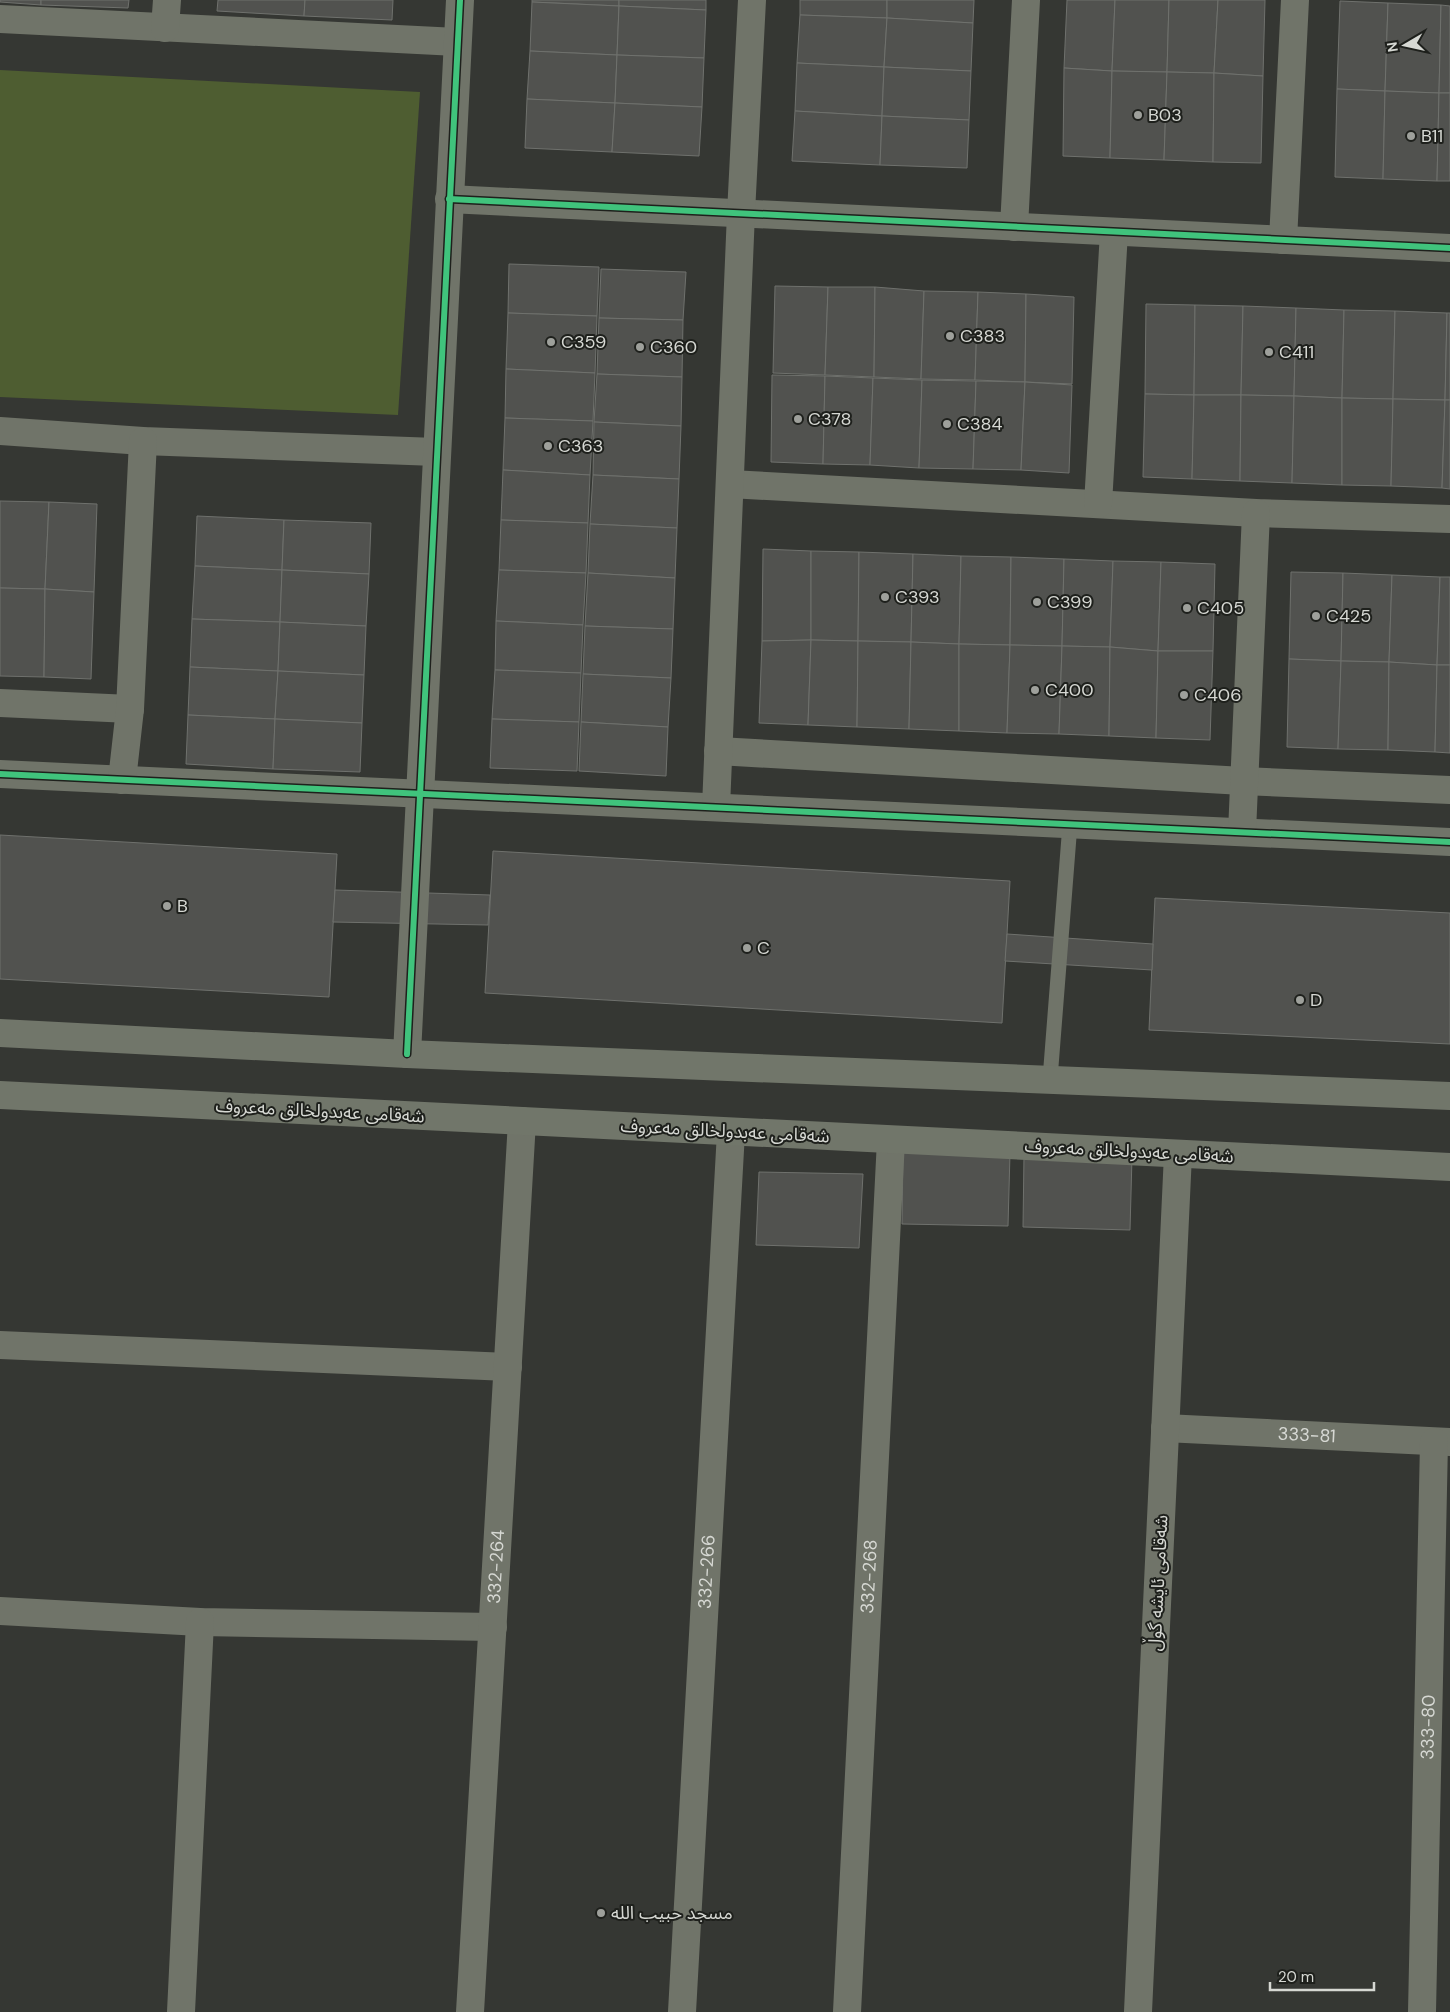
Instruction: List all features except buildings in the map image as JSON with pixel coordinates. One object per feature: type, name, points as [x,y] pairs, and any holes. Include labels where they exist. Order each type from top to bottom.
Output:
[{"type":"main road","points":[[0,1033],[407,1054],[1450,1096]]},
{"type":"main road","name":"شەقامی عەبدولخالق مەعروف","points":[[0,1095],[1450,1167]]},
{"type":"street","points":[[165,28],[167,0]]},
{"type":"street","points":[[407,1054],[460,0]]},
{"type":"street","points":[[716,807],[740,213],[752,0]]},
{"type":"street","points":[[1014,227],[1026,0]]},
{"type":"street","points":[[1284,240],[1295,0]]},
{"type":"street","points":[[0,19],[457,42]]},
{"type":"street","points":[[449,199],[1450,248]]},
{"type":"street","points":[[1098,504],[1114,232]]},
{"type":"street","points":[[0,431],[143,441],[436,452]]},
{"type":"street","points":[[122,780],[130,709],[143,441]]},
{"type":"street","points":[[730,484],[1256,513],[1450,519]]},
{"type":"street","points":[[1242,832],[1242,781],[1256,513]]},
{"type":"street","points":[[0,703],[130,709]]},
{"type":"street","points":[[718,751],[1242,781],[1450,790]]},
{"type":"street","points":[[0,774],[1450,842]]},
{"type":"street","name":"332-264","points":[[470,2012],[522,1121]]},
{"type":"street","name":"332-266","points":[[682,2012],[731,1132]]},
{"type":"street","name":"332-268","points":[[847,2012],[891,1140]]},
{"type":"street","name":"شەقامی ئایشە گوڵ","points":[[1138,2012],[1178,1154]]},
{"type":"street","points":[[0,1345],[508,1367]]},
{"type":"street","name":"333-81","points":[[1165,1428],[1442,1442]]},
{"type":"street","name":"333-80","points":[[1422,2012],[1442,1442]]},
{"type":"street","points":[[0,1611],[200,1622],[493,1627]]},
{"type":"street","points":[[181,2012],[200,1622]]},
{"type":"lane","points":[[1050,1079],[1070,824]]},
{"type":"green space","points":[[0,70],[420,92],[398,415],[0,397]]},
{"type":"cycle path","points":[[407,1054],[460,0]]},
{"type":"cycle path","points":[[449,199],[1450,248]]},
{"type":"cycle path","points":[[0,774],[1450,842]]},
{"type":"place","name":"B03","points":[[1138,115]]},
{"type":"place","name":"B11","points":[[1411,136]]},
{"type":"place","name":"C383","points":[[950,336]]},
{"type":"place","name":"C359","points":[[551,342]]},
{"type":"place","name":"C360","points":[[640,347]]},
{"type":"place","name":"C411","points":[[1269,352]]},
{"type":"place","name":"C378","points":[[798,419]]},
{"type":"place","name":"C384","points":[[947,424]]},
{"type":"place","name":"C363","points":[[548,446]]},
{"type":"place","name":"C393","points":[[885,597]]},
{"type":"place","name":"C399","points":[[1037,602]]},
{"type":"place","name":"C405","points":[[1187,608]]},
{"type":"place","name":"C425","points":[[1316,616]]},
{"type":"place","name":"C400","points":[[1035,690]]},
{"type":"place","name":"C406","points":[[1184,695]]},
{"type":"place","name":"B","points":[[167,906]]},
{"type":"place","name":"C","points":[[747,948]]},
{"type":"place","name":"D","points":[[1300,1000]]},
{"type":"place","name":"مسجد حبيب الله","points":[[601,1913]]}]
